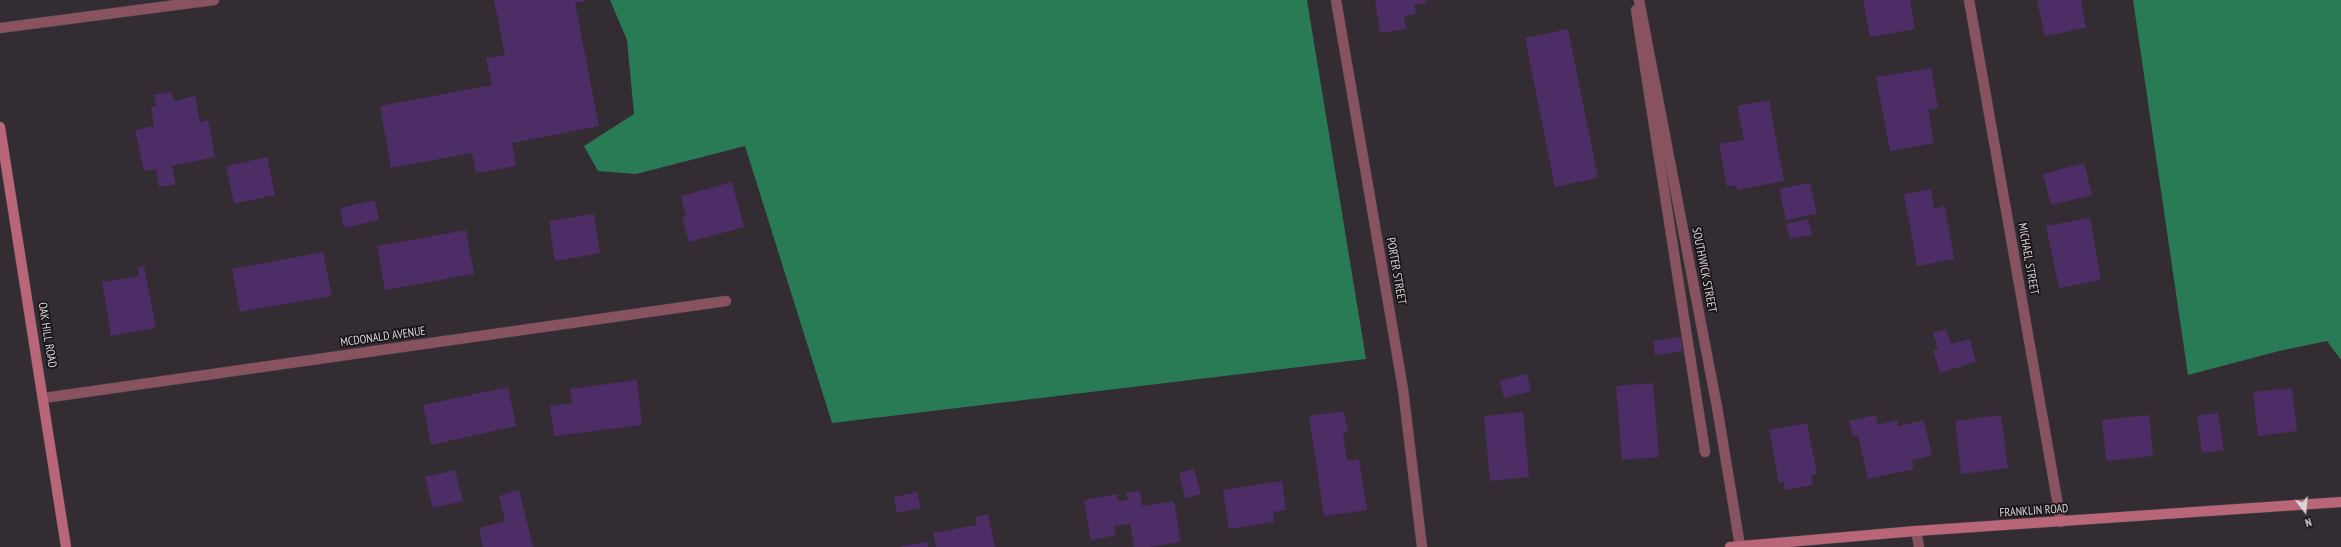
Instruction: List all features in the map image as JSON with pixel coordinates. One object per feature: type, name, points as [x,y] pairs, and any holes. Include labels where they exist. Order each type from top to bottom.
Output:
[{"type":"main road","name":"OAK HILL ROAD","points":[[0,127],[44,398],[66,547]]},
{"type":"main road","name":"FRANKLIN ROAD","points":[[1735,546],[1916,531],[2341,502]]},
{"type":"street","points":[[0,28],[214,0]]},
{"type":"street","name":"PORTER STREET","points":[[1336,0],[1403,389],[1422,547]]},
{"type":"street","points":[[1635,0],[1705,452]]},
{"type":"street","name":"SOUTHWICK STREET","points":[[1639,0],[1717,406],[1735,546]]},
{"type":"street","name":"MICHAEL STREET","points":[[1969,0],[2061,522]]},
{"type":"street","name":"MCDONALD AVENUE","points":[[44,398],[726,301]]},
{"type":"street","points":[[1916,531],[1919,547]]},
{"type":"green space","points":[[610,0],[1307,0],[1366,359],[832,423],[745,146],[636,174],[598,171],[584,146],[634,114],[627,40]]},
{"type":"green space","points":[[2133,0],[2341,0],[2341,360],[2327,341],[2279,351],[2188,375]]},
{"type":"building","points":[[494,0],[589,0],[575,3],[599,126],[512,143],[516,166],[476,173],[472,153],[391,168],[380,106],[492,85],[486,58],[505,55]]},
{"type":"building","points":[[1375,0],[1425,0],[1426,3],[1414,5],[1416,14],[1404,16],[1406,29],[1380,33]]},
{"type":"building","points":[[1863,0],[1910,0],[1915,29],[1870,37]]},
{"type":"building","points":[[2037,0],[2081,0],[2086,28],[2045,36]]},
{"type":"building","points":[[1568,29],[1598,178],[1555,187],[1525,38]]},
{"type":"building","points":[[1931,68],[1938,108],[1928,110],[1934,143],[1890,151],[1876,77]]},
{"type":"building","points":[[172,92],[174,101],[195,96],[200,122],[208,120],[215,157],[172,166],[176,184],[159,187],[156,169],[144,171],[135,130],[154,126],[151,107],[156,106],[154,95]]},
{"type":"building","points":[[1769,100],[1784,181],[1737,190],[1736,185],[1727,187],[1719,144],[1744,140],[1737,106]]},
{"type":"building","points":[[267,157],[275,195],[234,204],[226,166]]},
{"type":"building","points":[[2084,163],[2092,195],[2051,205],[2043,174]]},
{"type":"building","points":[[732,182],[744,227],[689,242],[682,217],[686,216],[681,196]]},
{"type":"building","points":[[1810,183],[1817,214],[1786,220],[1779,189]]},
{"type":"building","points":[[1931,189],[1934,209],[1945,206],[1954,259],[1917,266],[1904,194]]},
{"type":"building","points":[[375,200],[379,220],[344,228],[340,208]]},
{"type":"building","points":[[594,214],[600,253],[555,261],[549,221]]},
{"type":"building","points":[[2090,218],[2101,280],[2059,288],[2046,226]]},
{"type":"building","points":[[1808,219],[1812,235],[1790,239],[1786,224]]},
{"type":"building","points":[[466,230],[474,274],[385,290],[377,246]]},
{"type":"building","points":[[323,252],[332,296],[240,312],[232,269]]},
{"type":"building","points":[[144,266],[156,328],[111,336],[102,282],[139,276],[137,267]]},
{"type":"building","points":[[1946,329],[1951,344],[1970,339],[1976,362],[1940,373],[1933,350],[1938,349],[1933,333]]},
{"type":"building","points":[[1681,337],[1683,351],[1655,355],[1653,341]]},
{"type":"building","points":[[1527,374],[1531,391],[1504,398],[1500,381]]},
{"type":"building","points":[[637,380],[642,425],[554,436],[550,406],[572,403],[570,389]]},
{"type":"building","points":[[1653,383],[1659,457],[1622,460],[1616,386]]},
{"type":"building","points":[[508,387],[516,426],[431,445],[423,405]]},
{"type":"building","points":[[2292,388],[2297,431],[2258,436],[2253,392]]},
{"type":"building","points":[[1344,411],[1348,432],[1343,433],[1347,461],[1359,459],[1367,510],[1324,516],[1309,416]]},
{"type":"building","points":[[1523,412],[1529,477],[1490,481],[1484,416]]},
{"type":"building","points":[[2218,413],[2224,450],[2202,453],[2197,416]]},
{"type":"building","points":[[1876,415],[1878,425],[1897,420],[1898,426],[1924,420],[1932,455],[1912,460],[1914,469],[1868,479],[1858,435],[1853,436],[1849,421]]},
{"type":"building","points":[[2001,415],[2008,468],[1961,474],[1955,421]]},
{"type":"building","points":[[2149,415],[2153,456],[2106,461],[2102,420]]},
{"type":"building","points":[[1807,423],[1817,474],[1811,475],[1813,485],[1785,490],[1784,482],[1779,483],[1769,430]]},
{"type":"building","points":[[1194,469],[1201,494],[1185,498],[1179,473]]},
{"type":"building","points":[[455,470],[463,501],[433,508],[425,477]]},
{"type":"building","points":[[1282,481],[1286,510],[1273,512],[1274,522],[1229,529],[1223,490]]},
{"type":"building","points":[[519,490],[533,547],[483,547],[479,528],[505,521],[499,496]]},
{"type":"building","points":[[1140,491],[1142,506],[1174,501],[1181,542],[1149,547],[1134,547],[1130,524],[1114,526],[1116,535],[1091,540],[1084,500],[1117,494],[1118,501],[1128,500],[1126,493]]},
{"type":"building","points":[[917,492],[921,508],[897,513],[894,497]]},
{"type":"building","points":[[988,514],[995,547],[936,547],[933,533],[977,525],[975,517]]},
{"type":"building","points":[[928,542],[928,547],[901,547],[901,546]]}]
